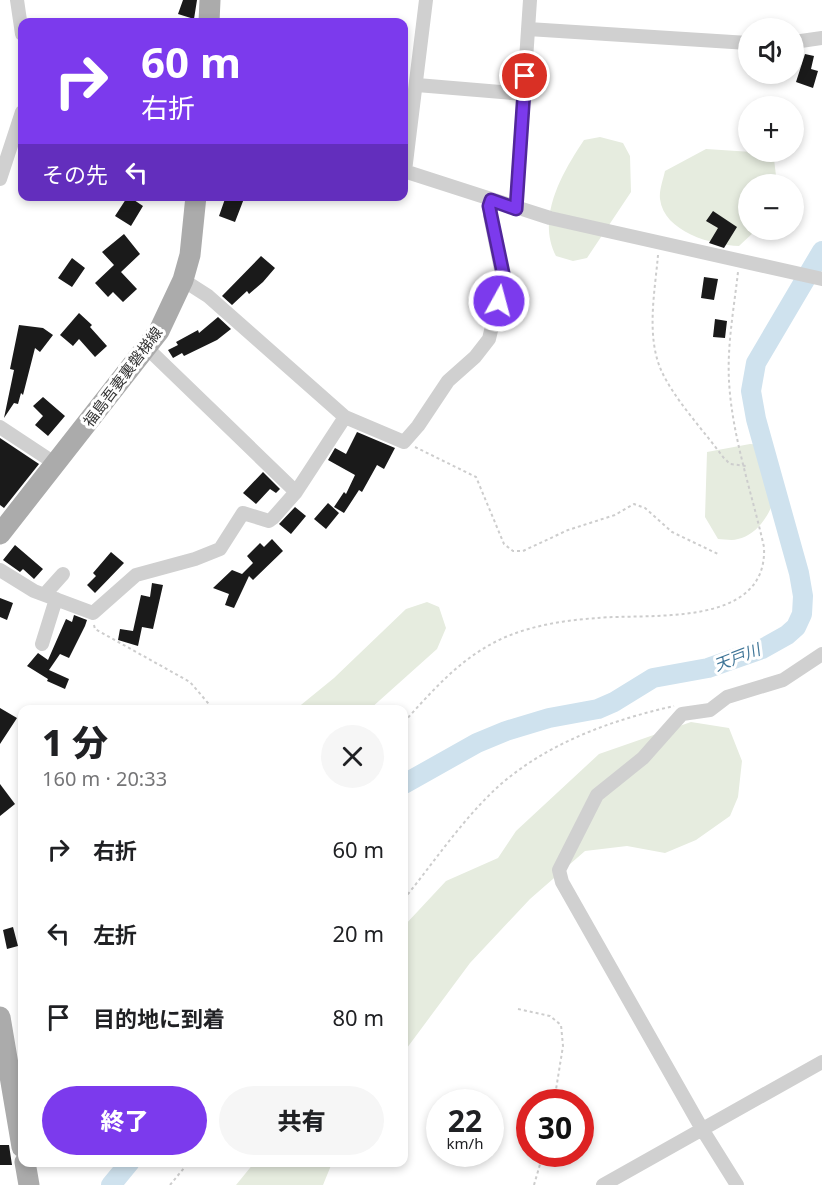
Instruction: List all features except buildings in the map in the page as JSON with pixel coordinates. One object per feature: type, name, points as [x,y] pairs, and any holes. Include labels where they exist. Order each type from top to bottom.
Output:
[{"type":"main road","points":[[209,18],[210,0]]},
{"type":"main road","name":"福島吾妻裏磐梯線","points":[[0,534],[147,348],[173,305],[190,255],[195,201]]},
{"type":"main road","points":[[0,1017],[18,1123]]},
{"type":"street","points":[[17,0],[20,18]]},
{"type":"street","points":[[408,145],[426,0]]},
{"type":"street","points":[[516,209],[530,0]]},
{"type":"street","points":[[528,29],[738,42]]},
{"type":"street","points":[[804,41],[822,38]]},
{"type":"street","points":[[417,85],[524,94]]},
{"type":"street","points":[[0,179],[18,124]]},
{"type":"street","points":[[408,172],[516,209],[822,279]]},
{"type":"street","points":[[183,280],[208,296],[345,417],[404,442],[418,426],[448,381],[475,357],[489,339],[503,279],[490,215],[491,200]]},
{"type":"street","points":[[147,348],[296,492]]},
{"type":"street","points":[[0,570],[50,597],[93,613],[136,575],[195,559],[220,549],[243,513],[269,521],[296,492],[345,417]]},
{"type":"street","points":[[0,427],[56,464]]},
{"type":"street","points":[[42,644],[50,597],[63,574]]},
{"type":"street","points":[[737,1185],[702,1129],[562,882],[560,866],[597,795],[643,758],[682,714],[710,710],[727,697],[783,680],[822,654]]},
{"type":"street","points":[[603,1185],[822,1062]]},
{"type":"path","points":[[659,243],[653,306],[655,341],[661,370],[723,457],[730,464],[746,466]]},
{"type":"path","points":[[408,718],[448,673],[485,647],[509,636],[555,623],[597,618],[681,616],[712,609],[742,594],[760,574],[765,556],[729,384],[728,354],[743,261]]},
{"type":"path","points":[[404,442],[476,477],[504,544],[513,551],[524,551],[568,530],[615,515],[634,504],[645,508],[672,532],[718,554]]},
{"type":"path","points":[[93,613],[94,629],[190,682],[210,705]]},
{"type":"path","points":[[408,894],[500,786],[525,765],[595,729],[675,705]]},
{"type":"path","points":[[518,1009],[550,1016],[561,1025],[563,1046],[556,1089]]},
{"type":"path","points":[[170,1185],[185,1167]]},
{"type":"path","points":[[534,1185],[539,1167]]},
{"type":"shaded area","points":[[600,137],[623,143],[630,156],[631,192],[587,258],[573,261],[556,256],[549,226],[550,211],[560,181],[584,140]]},
{"type":"shaded area","points":[[706,149],[738,151],[738,162],[774,162],[776,174],[738,174],[738,240],[745,240],[739,246],[703,239],[680,228],[670,220],[663,210],[660,199],[665,171]]},
{"type":"shaded area","points":[[750,444],[764,445],[774,458],[778,483],[771,507],[757,528],[748,535],[736,540],[718,539],[705,517],[707,452]]},
{"type":"shaded area","points":[[427,602],[439,607],[446,628],[437,649],[374,705],[301,705],[334,678],[406,609]]},
{"type":"shaded area","points":[[691,722],[729,728],[742,761],[738,797],[730,816],[696,840],[665,853],[627,846],[585,851],[530,899],[470,963],[408,1047],[408,922],[446,881],[498,858],[516,831],[599,754]]},
{"type":"shaded area","points":[[251,1167],[330,1167],[323,1185],[236,1185]]},
{"type":"waterway","name":"天戸川","points":[[408,782],[477,743],[506,731],[549,718],[598,709],[653,678],[708,668],[762,649],[787,635],[796,627],[802,614],[803,596],[799,573],[756,419],[751,391],[756,363],[822,251]]},
{"type":"waterway","name":"天戸川","points":[[111,1185],[126,1167]]},
{"type":"route","points":[[499,301],[503,273],[489,206],[491,200],[516,209],[525,76]]}]
